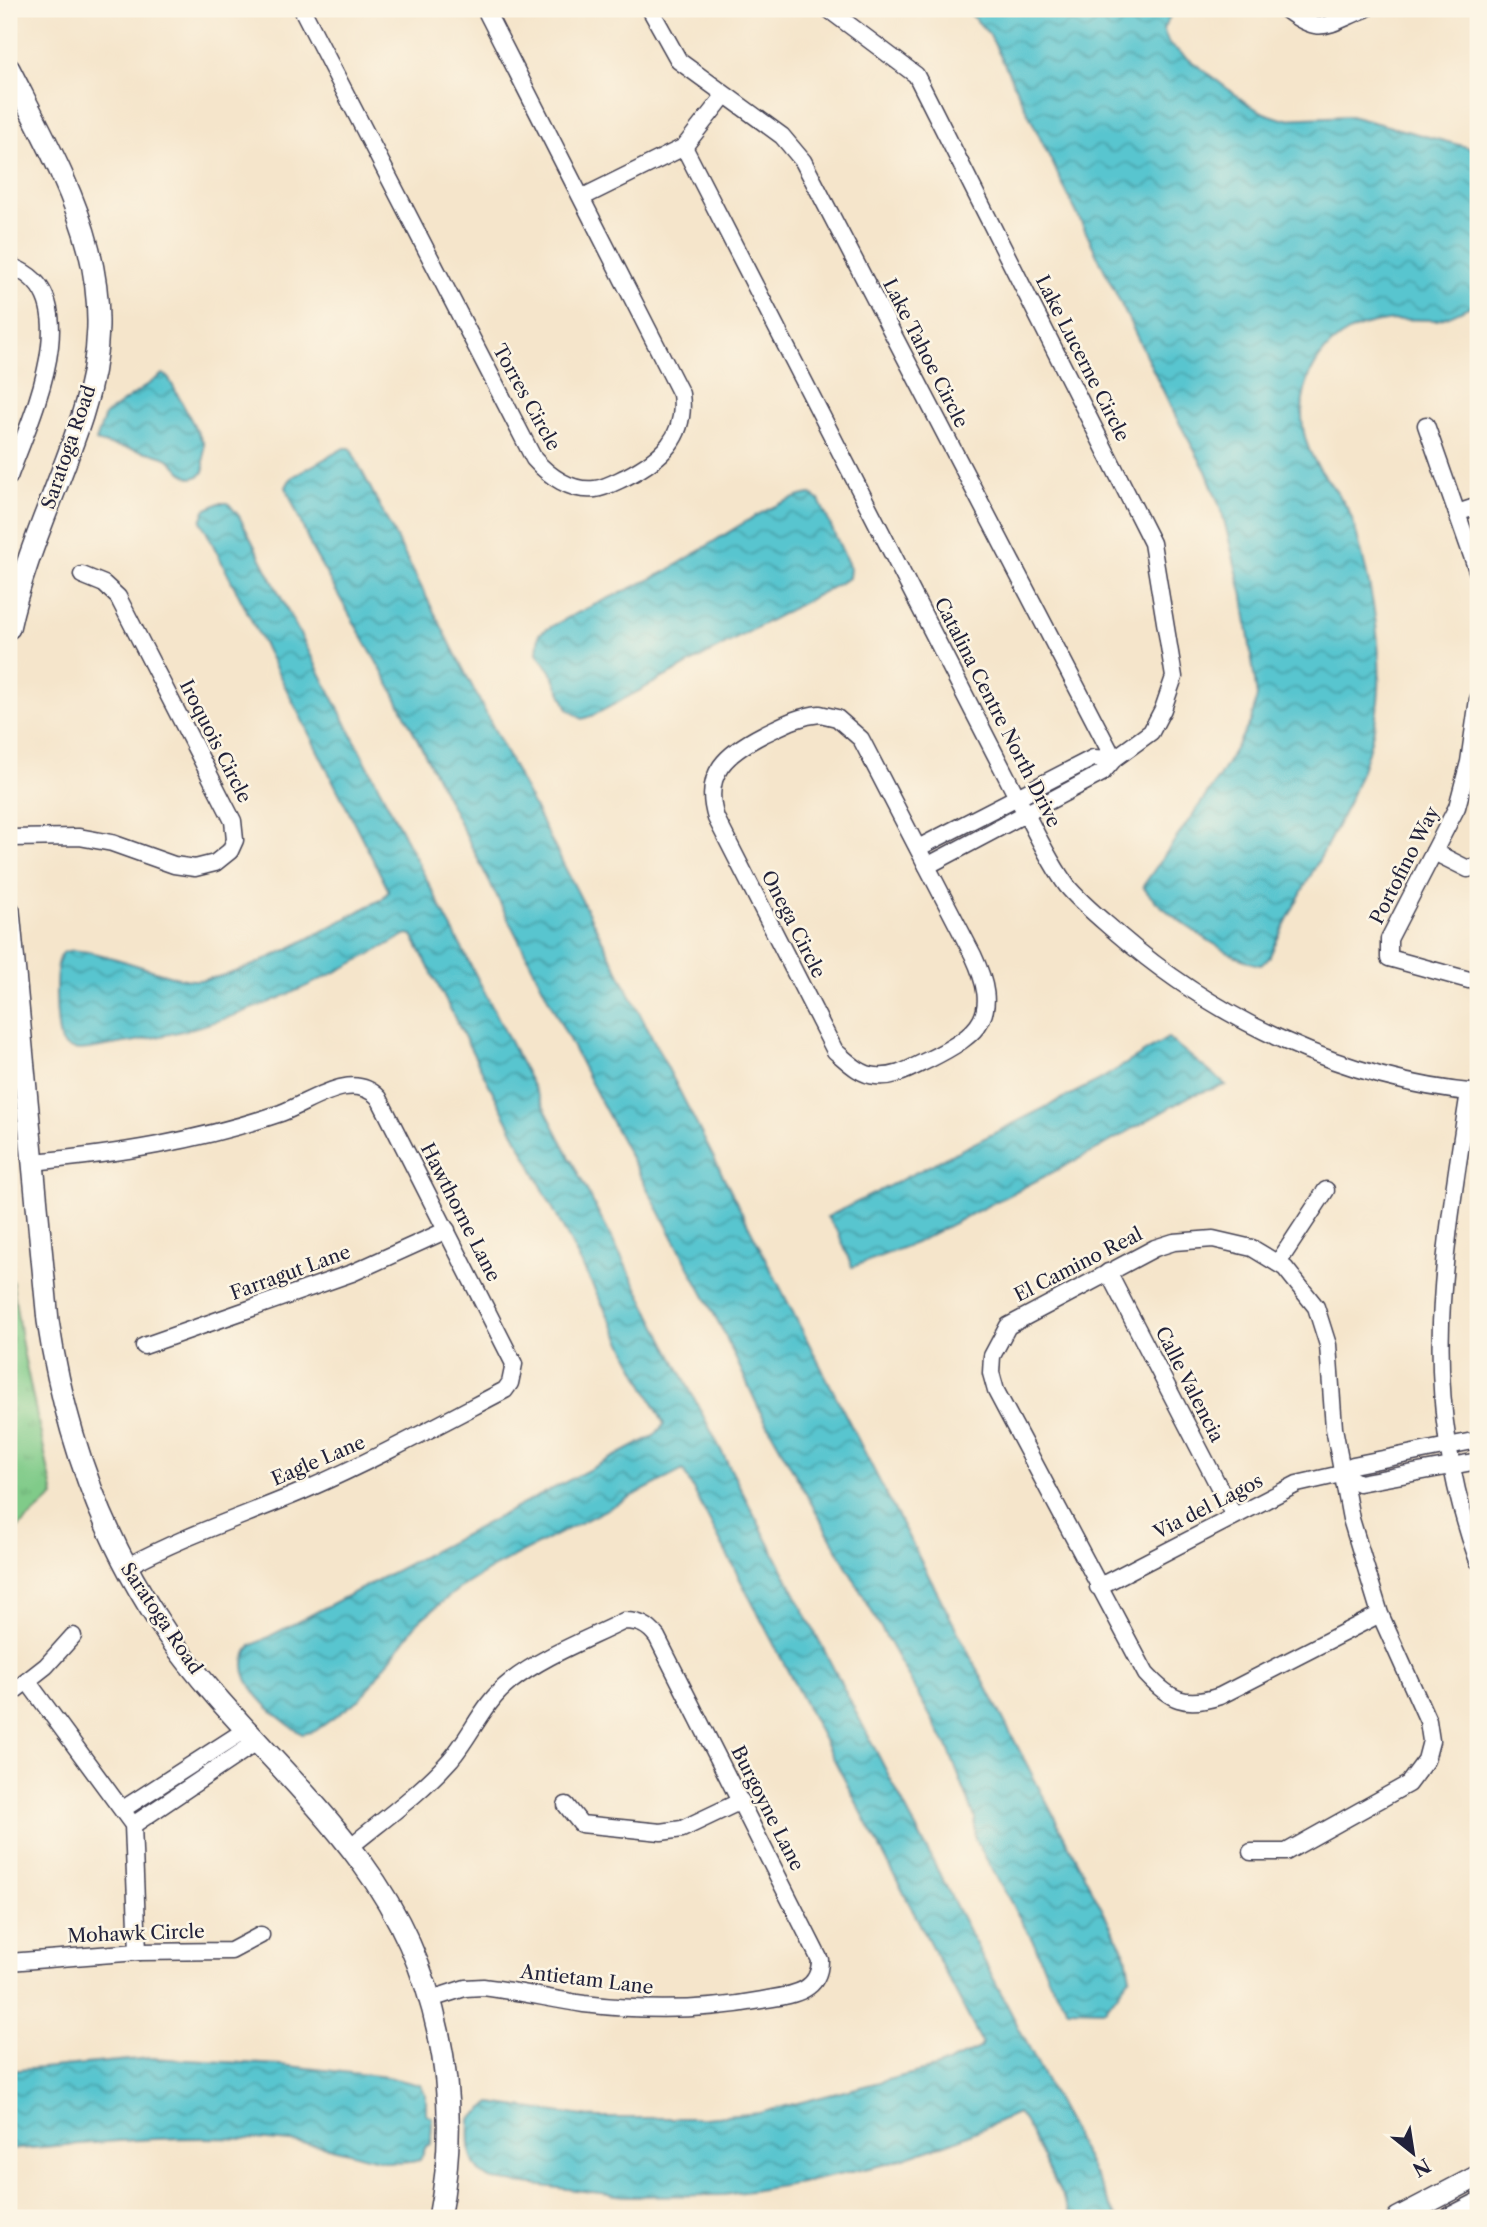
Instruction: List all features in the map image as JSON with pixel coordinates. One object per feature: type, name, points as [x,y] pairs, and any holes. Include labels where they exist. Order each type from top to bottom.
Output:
[{"type":"street","name":"Torres Circle","points":[[302,9],[534,459],[544,470],[568,485],[596,489],[636,472],[664,453],[678,432],[683,407],[677,382],[485,9]]},
{"type":"street","name":"Lake Tahoe Circle","points":[[650,9],[679,61],[782,136],[803,161],[1114,759]]},
{"type":"street","name":"Lake Lucerne Circle","points":[[828,9],[916,75],[1152,542],[1174,677],[1163,709],[1151,732],[1114,759],[1102,774],[1027,816]]},
{"type":"street","points":[[1285,9],[1315,27],[1366,9]]},
{"type":"street","name":"Saratoga Road","points":[[9,69],[70,190],[83,222],[92,256],[98,313],[92,383],[24,569],[9,628]]},
{"type":"street","points":[[583,197],[684,147],[724,96]]},
{"type":"street","name":"Catalina Centre North Drive","points":[[684,147],[1017,797],[1068,886],[1135,949],[1210,1002],[1250,1024],[1335,1060],[1412,1082],[1474,1092],[1441,1288],[1440,1380],[1452,1466],[1478,1561]]},
{"type":"street","points":[[9,266],[23,272],[38,285],[48,303],[51,323],[48,355],[39,397],[9,477]]},
{"type":"street","points":[[1426,425],[1478,573]]},
{"type":"street","points":[[1457,513],[1478,506]]},
{"type":"street","name":"Iroquois Circle","points":[[9,838],[46,835],[79,837],[122,847],[174,865],[195,867],[223,858],[235,840],[233,821],[118,597],[104,584],[82,575]]},
{"type":"street","name":"Portofino Way","points":[[1478,699],[1475,743],[1457,807],[1390,939],[1388,958],[1452,976],[1478,980]]},
{"type":"street","name":"Onega Circle","points":[[820,714],[837,718],[861,739],[928,866],[982,974],[988,989],[986,1003],[975,1031],[961,1044],[897,1075],[874,1076],[855,1068],[835,1051],[716,818],[711,803],[712,786],[720,766],[734,750],[799,716],[820,714]]},
{"type":"street","name":"Lake Lucerne Circle","points":[[1017,797],[1093,758],[1114,759]]},
{"type":"street","points":[[918,848],[1017,797]]},
{"type":"street","points":[[928,866],[1027,816]]},
{"type":"street","points":[[1434,852],[1468,869],[1478,866]]},
{"type":"street","name":"Saratoga Road","points":[[9,911],[48,1321],[64,1410],[88,1486],[126,1567],[169,1636],[350,1847],[401,1924],[431,1998],[440,2036],[449,2115],[448,2156],[439,2218]]},
{"type":"street","name":"Hawthorne Lane","points":[[32,1162],[144,1150],[190,1140],[236,1128],[354,1085],[364,1086],[379,1098],[511,1354],[514,1373]]},
{"type":"street","points":[[1278,1263],[1326,1190]]},
{"type":"street","name":"Farragut Lane","points":[[144,1346],[352,1273],[447,1230]]},
{"type":"street","name":"El Camino Real","points":[[1251,1852],[1286,1852],[1399,1790],[1422,1769],[1429,1751],[1429,1721],[1380,1614],[1350,1519],[1341,1474],[1323,1326],[1306,1290],[1278,1263],[1233,1242],[1193,1239],[1155,1248],[1008,1326],[992,1356],[990,1373],[996,1391],[1098,1587],[1146,1674],[1161,1691],[1181,1701],[1199,1703],[1220,1696],[1380,1614]]},
{"type":"street","name":"Calle Valencia","points":[[1108,1272],[1234,1516]]},
{"type":"street","name":"Eagle Lane","points":[[126,1567],[201,1529],[298,1493],[383,1454],[505,1390],[514,1373]]},
{"type":"street","name":"Via del Lagos","points":[[1098,1587],[1297,1484],[1341,1474],[1353,1465],[1478,1440]]},
{"type":"street","name":"Via del Lagos","points":[[1341,1474],[1359,1483],[1478,1461]]},
{"type":"street","name":"Burgoyne Lane","points":[[350,1847],[438,1773],[465,1741],[488,1705],[510,1682],[527,1670],[624,1621],[643,1624],[651,1629],[668,1659],[817,1950],[820,1960],[817,1979]]},
{"type":"street","points":[[9,1695],[28,1682],[74,1636]]},
{"type":"street","points":[[28,1682],[133,1825],[138,1952]]},
{"type":"street","points":[[123,1809],[252,1735]]},
{"type":"street","points":[[133,1825],[252,1735]]},
{"type":"street","points":[[566,1805],[581,1824],[661,1832],[691,1825],[741,1801]]},
{"type":"street","name":"Mohawk Circle","points":[[9,1962],[138,1952],[231,1951],[261,1935]]},
{"type":"street","name":"Antietam Lane","points":[[431,1998],[465,1988],[483,1987],[625,2008],[699,2008],[794,1995],[811,1986],[817,1979]]},
{"type":"street","points":[[1398,2218],[1478,2176]]},
{"type":"street","points":[[1451,2218],[1478,2204]]},
{"type":"green space","points":[[9,1280],[12,1280],[23,1351],[54,1496],[9,1536]]},
{"type":"water","points":[[966,9],[1174,9],[1163,29],[1169,44],[1249,105],[1264,113],[1282,119],[1350,116],[1478,150],[1478,303],[1439,319],[1379,322],[1357,328],[1332,343],[1311,372],[1305,388],[1302,406],[1306,441],[1313,458],[1351,516],[1360,546],[1377,636],[1378,702],[1372,736],[1349,802],[1269,958],[1261,965],[1235,955],[1197,933],[1162,907],[1143,886],[1219,777],[1251,721],[1257,696],[1243,596],[1222,512],[1206,471],[1176,417],[990,35]]},
{"type":"water","points":[[163,374],[168,377],[204,444],[204,472],[192,478],[168,459],[96,441],[105,415]]},
{"type":"water","points":[[344,448],[350,448],[885,1492],[1126,1955],[1130,1977],[1105,2010],[1068,2009],[1049,1980],[1035,1945],[975,1839],[975,1818],[948,1748],[761,1413],[723,1331],[589,1079],[392,689],[312,549],[286,487],[291,478]]},
{"type":"water","points":[[810,494],[819,500],[850,568],[849,578],[594,715],[582,719],[568,709],[551,671],[537,653],[539,634],[676,566],[773,507]]},
{"type":"water","points":[[219,503],[228,503],[239,516],[1117,2218],[1073,2218],[1023,2118],[1017,2113],[959,2139],[887,2164],[802,2183],[724,2195],[625,2196],[493,2180],[478,2170],[474,2163],[470,2147],[470,2120],[491,2103],[598,2118],[704,2118],[759,2113],[938,2067],[980,2048],[982,2043],[683,1470],[492,1568],[457,1590],[419,1621],[360,1699],[315,1731],[302,1734],[292,1727],[268,1708],[249,1684],[245,1658],[251,1646],[654,1436],[664,1424],[412,935],[407,934],[336,972],[265,1004],[191,1029],[92,1049],[71,1049],[61,1042],[56,982],[63,953],[72,950],[87,952],[179,978],[212,978],[235,972],[288,949],[382,899],[389,891],[201,521],[205,510]]},
{"type":"water","points":[[1168,1038],[1226,1085],[1192,1095],[1090,1153],[915,1243],[852,1267],[839,1234],[827,1217],[1098,1081]]},
{"type":"water","points":[[151,2058],[280,2065],[387,2077],[420,2085],[426,2095],[426,2114],[432,2117],[431,2144],[426,2146],[420,2160],[396,2163],[321,2146],[243,2139],[165,2139],[9,2150],[9,2071]]}]
